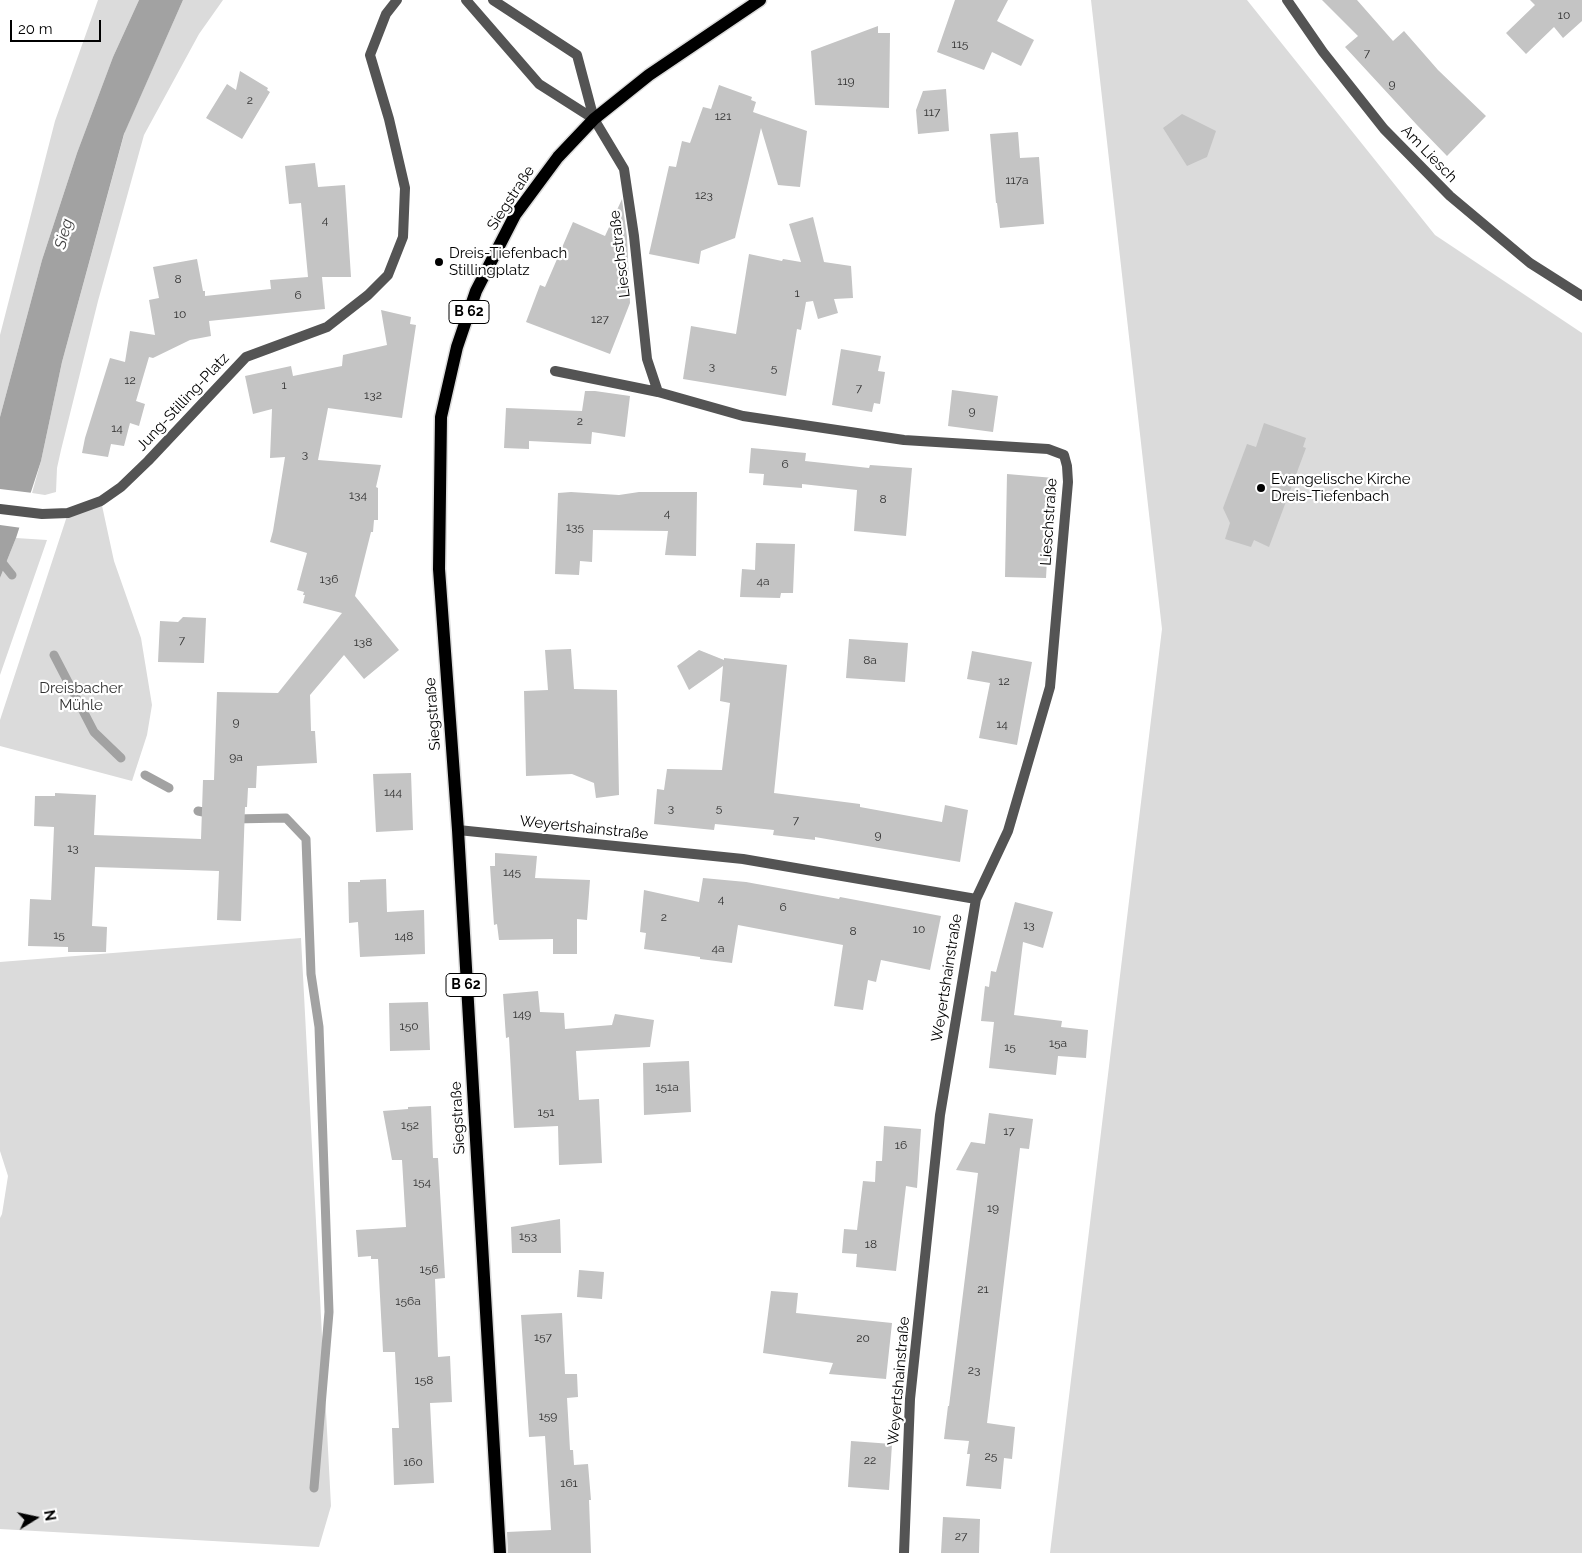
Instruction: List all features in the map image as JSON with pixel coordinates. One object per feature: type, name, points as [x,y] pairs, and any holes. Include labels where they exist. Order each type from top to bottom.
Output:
[{"type":"main road","name":"Siegstraße","points":[[500,1553],[458,830],[439,569],[441,417],[457,347],[476,291],[515,215],[558,157],[594,119],[649,75],[760,0]]},
{"type":"street","name":"Jung-Stilling-Platz","points":[[0,509],[42,514],[68,513],[101,501],[121,487],[148,461],[246,357],[327,327],[368,295],[388,275],[403,237],[405,188],[389,119],[370,55],[386,14],[397,0]]},
{"type":"street","points":[[466,0],[539,84],[594,119]]},
{"type":"street","points":[[493,0],[577,55],[594,119]]},
{"type":"street","name":"Am Liesch","points":[[1287,0],[1323,52],[1384,129],[1450,196],[1530,263],[1582,296]]},
{"type":"street","name":"Lieschstraße","points":[[594,119],[624,169],[634,236],[648,359],[658,392]]},
{"type":"street","name":"Lieschstraße","points":[[555,371],[658,392],[752,417],[904,440],[1048,449],[1064,455],[1068,482],[1050,687],[1008,831],[976,899]]},
{"type":"street","name":"Weyertshainstraße","points":[[458,830],[743,859],[976,899],[940,1115],[910,1399],[904,1553]]},
{"type":"green space","points":[[98,0],[139,0],[113,57],[77,153],[42,260],[0,417],[0,335],[55,121]]},
{"type":"green space","points":[[183,0],[223,0],[199,34],[144,135],[98,301],[61,450],[57,468],[56,492],[45,495],[32,493],[41,461],[62,362],[125,131]]},
{"type":"green space","points":[[1091,0],[1247,0],[1435,235],[1582,333],[1582,1553],[1050,1553],[1162,629]]},
{"type":"green space","name":"Dreisbacher Mühle","points":[[101,501],[114,561],[141,638],[152,705],[147,735],[132,781],[0,746],[0,720],[68,513]]},
{"type":"green space","points":[[16,538],[47,540],[0,675],[0,578]]},
{"type":"green space","points":[[301,938],[331,1506],[319,1547],[0,1529],[0,1218],[8,1176],[0,1151],[0,962]]},
{"type":"water","name":"Sieg","points":[[139,0],[183,0],[124,134],[62,362],[41,461],[16,538],[0,578],[0,417],[42,260],[77,153],[113,57]]},
{"type":"pier","points":[[0,489],[33,493],[22,528],[0,525]]},
{"type":"building","points":[[955,0],[1008,0],[997,21],[1034,40],[1021,66],[992,52],[984,70],[937,52]]},
{"type":"building","points":[[1322,0],[1357,0],[1393,41],[1404,31],[1438,70],[1486,116],[1447,156],[1345,47],[1358,36]]},
{"type":"building","points":[[1530,0],[1582,0],[1582,21],[1563,38],[1554,27],[1526,54],[1506,33],[1535,5]]},
{"type":"building","points":[[878,26],[878,33],[890,33],[889,108],[815,105],[811,51]]},
{"type":"building","points":[[240,71],[268,88],[267,90],[270,92],[242,139],[206,118],[227,84],[236,90]]},
{"type":"building","points":[[719,85],[752,97],[751,100],[756,102],[753,112],[807,131],[800,187],[778,185],[761,128],[735,238],[701,251],[699,264],[649,254],[669,166],[676,167],[682,141],[690,143],[703,107],[711,109]]},
{"type":"building","points":[[946,89],[949,131],[918,134],[916,110],[923,91]]},
{"type":"building","points":[[1182,114],[1216,131],[1207,157],[1187,166],[1163,128]]},
{"type":"building","points":[[1018,132],[1020,158],[1039,157],[1044,224],[1000,228],[990,134]]},
{"type":"building","points":[[315,163],[318,187],[345,185],[351,277],[322,277],[325,309],[209,321],[211,336],[190,340],[153,358],[149,357],[136,401],[145,404],[139,426],[130,423],[124,446],[111,444],[108,457],[82,453],[110,358],[125,362],[130,331],[155,335],[149,300],[159,298],[153,267],[197,259],[205,296],[271,289],[270,280],[308,277],[301,203],[289,204],[285,166]]},
{"type":"building","points":[[622,199],[627,237],[630,303],[610,354],[526,322],[540,285],[545,287],[573,222],[605,236]]},
{"type":"building","points":[[813,217],[824,262],[851,266],[853,298],[834,299],[838,313],[818,319],[813,301],[806,302],[801,330],[797,329],[786,396],[683,379],[691,326],[736,334],[749,254],[782,261],[783,259],[801,262],[789,224]]},
{"type":"building","points":[[381,310],[411,317],[410,324],[416,325],[402,418],[328,408],[318,460],[381,465],[376,487],[378,488],[378,520],[374,520],[373,532],[371,532],[355,596],[399,650],[364,679],[344,655],[310,695],[311,731],[315,731],[317,763],[257,766],[256,788],[248,788],[247,807],[245,807],[241,921],[217,920],[219,871],[95,867],[92,926],[107,927],[106,952],[68,952],[68,947],[28,946],[30,899],[51,900],[54,827],[34,826],[35,796],[55,796],[55,793],[96,795],[94,835],[201,839],[203,780],[214,780],[217,692],[278,693],[342,613],[303,603],[304,592],[297,590],[307,553],[270,542],[285,457],[270,458],[272,409],[253,414],[245,376],[291,366],[293,376],[342,366],[343,355],[387,345]]},
{"type":"building","points":[[841,349],[881,356],[878,371],[885,372],[880,404],[874,403],[872,412],[832,405]]},
{"type":"building","points":[[952,390],[998,396],[993,432],[948,426]]},
{"type":"building","points":[[585,391],[630,396],[625,437],[592,432],[591,444],[529,441],[529,449],[504,448],[506,408],[582,411]]},
{"type":"building","name":"Evangelische Kirche Dreis-Tiefenbach","points":[[1264,423],[1306,438],[1303,447],[1306,448],[1269,547],[1254,540],[1251,547],[1225,539],[1230,523],[1223,508],[1247,444],[1256,447]]},
{"type":"building","points":[[751,448],[806,453],[805,461],[869,468],[870,465],[912,468],[906,536],[854,531],[857,490],[802,484],[802,488],[763,485],[764,474],[749,473]]},
{"type":"building","points":[[1007,474],[1054,478],[1053,560],[1047,560],[1046,578],[1005,577]]},
{"type":"building","points":[[639,492],[697,492],[696,556],[665,555],[668,531],[593,530],[592,562],[580,561],[579,575],[555,574],[558,493],[619,495]]},
{"type":"building","points":[[756,543],[795,544],[793,593],[781,593],[780,598],[740,597],[742,569],[755,570]]},
{"type":"building","points":[[183,617],[206,618],[204,663],[158,662],[160,621],[178,622]]},
{"type":"building","points":[[849,639],[908,643],[905,682],[846,678]]},
{"type":"building","points":[[571,649],[574,689],[617,690],[619,795],[596,798],[594,783],[572,774],[526,776],[524,691],[548,690],[545,650]]},
{"type":"building","points":[[699,650],[724,660],[724,658],[787,665],[774,793],[860,804],[860,807],[942,822],[945,805],[968,810],[960,862],[815,837],[815,840],[773,835],[774,830],[715,824],[714,830],[654,824],[657,789],[664,790],[667,769],[722,770],[730,703],[720,701],[723,666],[689,690],[677,666]]},
{"type":"building","points":[[972,651],[1032,662],[1017,745],[979,738],[990,683],[967,679]]},
{"type":"building","points":[[411,773],[413,830],[376,832],[373,774]]},
{"type":"building","points":[[495,853],[537,856],[535,878],[590,880],[587,920],[577,919],[577,954],[553,954],[553,939],[499,940],[497,924],[494,925],[490,866],[495,866]]},
{"type":"building","points":[[703,878],[746,882],[839,899],[840,897],[941,916],[930,970],[881,960],[876,982],[868,980],[863,1010],[834,1006],[843,945],[738,925],[732,963],[644,949],[646,933],[640,932],[644,890],[699,902]]},
{"type":"building","points":[[386,879],[387,912],[424,910],[425,954],[360,957],[358,922],[349,923],[348,882]]},
{"type":"building","points":[[1015,902],[1053,912],[1043,948],[1023,942],[1014,1015],[1062,1021],[1061,1027],[1088,1030],[1086,1058],[1058,1056],[1056,1075],[989,1068],[994,1022],[981,1021],[985,986],[989,987],[991,971],[996,972]]},
{"type":"building","points":[[538,991],[540,1012],[564,1013],[565,1029],[612,1025],[615,1014],[654,1020],[650,1047],[576,1051],[579,1100],[599,1099],[602,1163],[559,1165],[558,1126],[514,1128],[509,1037],[506,1038],[503,994]]},
{"type":"building","points":[[428,1002],[430,1050],[390,1051],[389,1003]]},
{"type":"building","points":[[689,1061],[691,1112],[644,1115],[643,1063]]},
{"type":"building","points":[[431,1106],[433,1158],[438,1158],[445,1278],[435,1279],[438,1357],[450,1356],[452,1402],[430,1403],[434,1483],[394,1485],[392,1428],[399,1428],[395,1352],[383,1352],[378,1259],[371,1259],[371,1256],[358,1257],[356,1230],[406,1227],[402,1160],[392,1160],[383,1111]]},
{"type":"building","points":[[989,1113],[1033,1119],[1029,1149],[1020,1148],[987,1423],[1015,1427],[1012,1459],[1004,1458],[1001,1489],[966,1486],[970,1454],[967,1454],[969,1441],[944,1439],[978,1173],[956,1170],[971,1142],[985,1144]]},
{"type":"building","points":[[884,1126],[921,1129],[917,1188],[906,1186],[896,1271],[856,1267],[857,1254],[842,1253],[844,1229],[857,1230],[863,1181],[875,1182],[876,1161],[882,1161]]},
{"type":"building","points":[[560,1219],[561,1253],[512,1253],[511,1227]]},
{"type":"building","points":[[579,1270],[604,1272],[602,1299],[577,1297]]},
{"type":"building","points":[[771,1291],[798,1293],[796,1313],[892,1323],[886,1379],[829,1374],[833,1363],[763,1353]]},
{"type":"building","points":[[562,1313],[565,1374],[577,1374],[578,1397],[567,1398],[570,1450],[573,1450],[574,1465],[588,1464],[591,1500],[589,1500],[591,1553],[508,1553],[507,1532],[551,1530],[545,1436],[529,1437],[521,1315]]},
{"type":"building","points":[[851,1441],[892,1444],[889,1490],[848,1487]]},
{"type":"building","points":[[943,1517],[980,1519],[979,1553],[941,1553]]},
{"type":"waterway","points":[[0,560],[12,575]]},
{"type":"waterway","points":[[54,655],[94,732],[121,758]]},
{"type":"waterway","points":[[145,775],[169,788]]},
{"type":"waterway","points":[[198,811],[213,814]]},
{"type":"waterway","points":[[233,819],[286,818],[306,839],[311,974],[319,1027],[329,1312],[314,1488]]},
{"type":"place","name":"Dreis-Tiefenbach Stillingplatz","points":[[439,262]]},
{"type":"place","name":"Evangelische Kirche Dreis-Tiefenbach","points":[[1261,488]]}]
